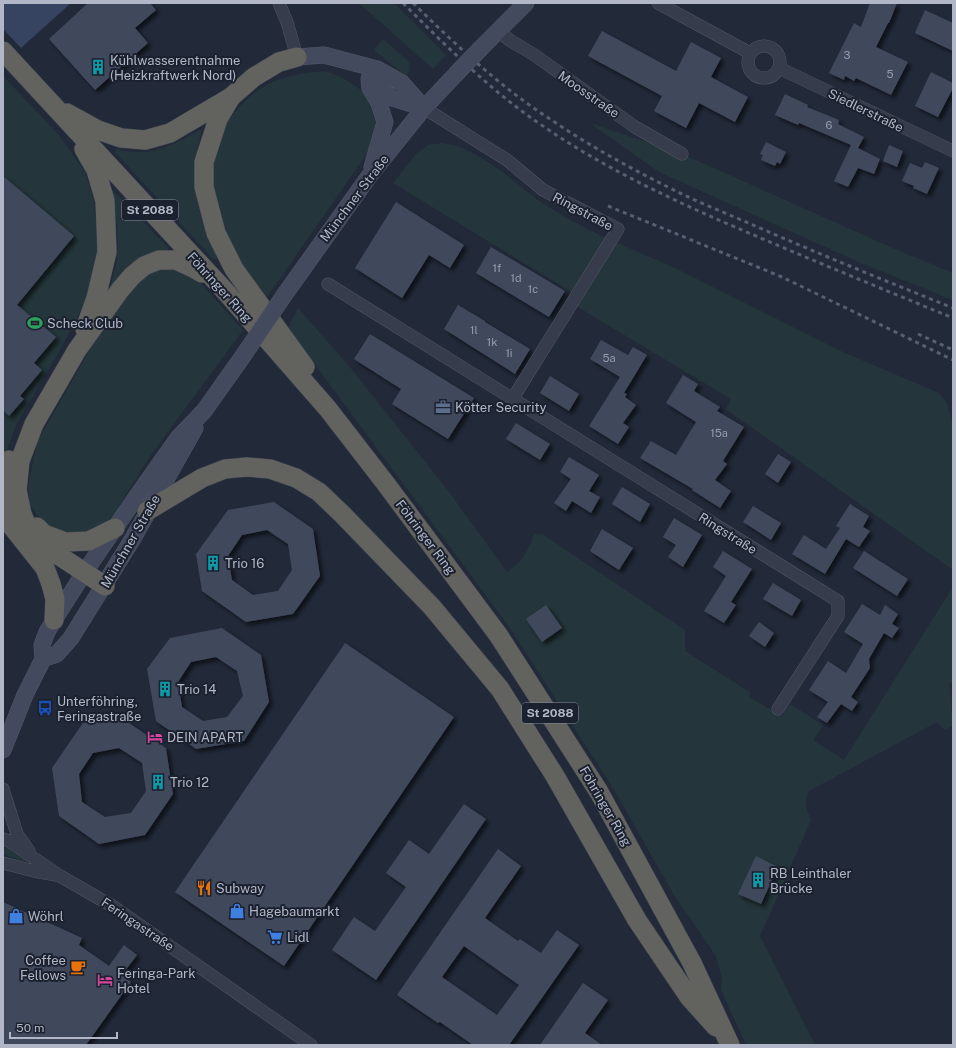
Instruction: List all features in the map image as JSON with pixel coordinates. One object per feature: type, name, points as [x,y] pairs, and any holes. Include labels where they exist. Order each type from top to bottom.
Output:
[{"type":"highway","name":"Föhringer Ring","points":[[3,51],[225,291],[328,409],[499,636],[600,792],[692,963],[730,1044]]},
{"type":"highway","points":[[54,106],[98,130],[120,138],[145,140],[170,133],[232,97],[254,77],[279,62],[297,57]]},
{"type":"highway","points":[[232,97],[218,119],[204,162],[204,187],[216,233],[234,269],[302,361],[328,409]]},
{"type":"highway","points":[[74,128],[96,170],[105,201],[107,252],[96,298],[77,350]]},
{"type":"highway","points":[[104,586],[46,547],[30,533],[22,514],[17,490],[20,460],[34,424],[77,350],[120,290],[144,266],[159,260],[176,260],[195,269],[225,291]]},
{"type":"highway","points":[[34,424],[20,434],[9,462],[4,490],[10,524],[45,568],[54,598],[54,620]]},
{"type":"highway","points":[[147,511],[202,478],[225,469],[247,467],[270,469],[296,478],[319,492],[432,607],[500,689],[555,776],[637,920],[689,997],[730,1044]]},
{"type":"highway","points":[[22,514],[44,534],[65,542],[88,541],[115,528]]},
{"type":"main road","name":"Münchner Straße","points":[[3,750],[25,695],[43,659],[42,645],[47,632],[84,573],[178,438],[204,410],[370,175],[424,108],[526,3]]},
{"type":"main road","points":[[297,57],[324,55],[377,69],[402,83],[424,108]]},
{"type":"main road","points":[[352,62],[368,79],[392,98],[424,108]]},
{"type":"main road","points":[[368,79],[370,88],[379,103],[385,122],[370,175]]},
{"type":"main road","name":"Münchner Straße","points":[[43,659],[57,654],[71,638],[104,586],[189,442],[204,410]]},
{"type":"street","points":[[279,3],[288,22],[297,57]]},
{"type":"street","points":[[658,3],[750,53]]},
{"type":"street","name":"Moosstraße","points":[[498,31],[511,41],[533,54],[635,127],[682,154]]},
{"type":"street","points":[[758,46],[769,46],[774,49],[780,57],[779,68],[767,78],[757,76],[752,73],[748,63],[750,53],[758,46]]},
{"type":"street","name":"Siedlerstraße","points":[[779,68],[953,151]]},
{"type":"street","name":"Ringstraße","points":[[424,108],[507,160],[543,190],[618,229],[513,398]]},
{"type":"street","name":"Ringstraße","points":[[328,284],[838,601],[838,616],[778,709]]},
{"type":"street","name":"Feringastraße","points":[[3,790],[17,834],[33,857]]},
{"type":"street","name":"Feringastraße","points":[[3,839],[9,841],[60,876],[114,907],[311,1045]]},
{"type":"street","name":"Feringastraße","points":[[4,864],[60,876]]},
{"type":"shaded area","points":[[359,3],[394,3],[446,55],[433,69]]},
{"type":"shaded area","points":[[383,39],[409,62],[410,70],[406,76],[374,50]]},
{"type":"shaded area","points":[[312,72],[325,72],[333,74],[354,85],[367,95],[372,100],[377,110],[377,133],[375,142],[265,300],[250,279],[237,256],[221,221],[212,191],[212,160],[216,145],[231,117],[252,95],[276,80]]},
{"type":"shaded area","points":[[3,76],[58,134],[85,172],[94,201],[98,250],[88,297],[57,355],[16,425],[3,460]]},
{"type":"shaded area","points":[[590,123],[682,154],[888,246],[953,273],[953,300],[861,263],[659,172]]},
{"type":"shaded area","points":[[202,129],[197,153],[195,186],[199,209],[215,249],[217,259],[213,259],[115,152],[117,149],[129,152],[151,151],[172,145]]},
{"type":"shaded area","points":[[442,143],[460,147],[478,156],[500,170],[536,199],[595,233],[677,269],[845,353],[939,393],[947,403],[953,428],[953,570],[726,409],[731,399],[571,303],[576,295],[393,183],[416,154],[428,145]]},
{"type":"shaded area","points":[[110,187],[168,248],[166,255],[110,288],[116,262],[118,240]]},
{"type":"shaded area","points":[[165,266],[195,277],[243,330],[148,459],[112,517],[93,531],[66,537],[50,528],[38,516],[30,504],[28,487],[37,442],[106,322],[133,284],[154,268]]},
{"type":"shaded area","points":[[298,308],[349,366],[446,488],[507,572],[517,564],[524,555],[530,546],[534,534],[542,534],[685,630],[685,651],[751,693],[749,697],[782,716],[790,704],[823,725],[813,740],[844,760],[953,587],[953,683],[949,683],[953,726],[945,730],[937,722],[809,791],[806,799],[806,806],[811,820],[760,936],[815,1045],[746,1045],[721,990],[722,979],[716,956],[674,895],[613,788],[510,628],[288,328]]},
{"type":"shaded area","points":[[6,846],[28,859],[26,862],[3,854]]},
{"type":"water","points":[[3,3],[71,3],[3,64]]},
{"type":"pier","points":[[3,29],[22,49],[3,66]]},
{"type":"building","name":"Kühlwasserentnahme (Heizkraftwerk Nord)","points":[[88,3],[150,3],[156,10],[135,28],[148,43],[95,90],[49,39]]},
{"type":"building","points":[[870,3],[897,3],[889,23],[876,47],[908,62],[891,95],[856,78],[854,81],[845,76],[844,80],[829,73],[854,23],[861,27]]},
{"type":"building","points":[[925,10],[953,23],[953,51],[915,33]]},
{"type":"building","points":[[602,31],[676,71],[691,42],[721,58],[711,77],[748,97],[735,122],[699,103],[686,128],[654,111],[662,96],[588,56]]},
{"type":"building","points":[[931,72],[953,83],[953,88],[938,117],[915,106]]},
{"type":"building","points":[[785,94],[808,105],[807,107],[839,120],[838,124],[864,137],[858,148],[880,159],[874,174],[858,168],[848,187],[834,181],[851,145],[799,123],[798,125],[775,115]]},
{"type":"building","points":[[766,142],[786,152],[780,164],[777,162],[775,166],[761,160],[763,155],[760,154]]},
{"type":"building","points":[[889,145],[903,151],[897,167],[883,161]]},
{"type":"building","points":[[925,162],[939,168],[927,194],[902,181],[910,163],[922,168]]},
{"type":"building","name":"Scheck Club","points":[[3,176],[74,236],[17,305],[56,337],[34,363],[42,370],[20,396],[24,399],[9,416],[3,410]]},
{"type":"building","points":[[396,202],[464,245],[450,268],[429,255],[402,298],[355,268]]},
{"type":"building","points":[[491,247],[565,291],[549,317],[476,273]]},
{"type":"building","points":[[458,305],[530,349],[515,374],[444,329]]},
{"type":"building","points":[[370,334],[474,398],[448,439],[392,404],[401,389],[354,359]]},
{"type":"building","points":[[601,340],[628,355],[633,347],[647,355],[624,393],[627,394],[625,397],[636,405],[623,423],[629,427],[618,444],[589,426],[620,377],[590,359]]},
{"type":"building","points":[[683,375],[698,384],[694,391],[720,407],[717,411],[744,427],[723,461],[727,464],[715,480],[731,491],[720,508],[692,490],[693,489],[640,458],[651,441],[676,455],[696,422],[666,403]]},
{"type":"building","points":[[550,376],[579,394],[569,411],[540,393]]},
{"type":"building","points":[[516,423],[550,444],[540,460],[506,439]]},
{"type":"building","points":[[778,454],[791,462],[778,483],[765,474]]},
{"type":"building","points":[[569,457],[599,475],[589,491],[600,497],[591,513],[572,501],[566,511],[554,503],[571,479],[560,472]]},
{"type":"building","points":[[622,487],[650,504],[640,522],[612,504]]},
{"type":"building","name":"Trio 16","points":[[274,502],[313,529],[320,576],[293,614],[246,622],[202,591],[196,554],[228,510]],"holes":[[[267,530],[288,544],[292,570],[278,591],[253,595],[232,580],[228,556],[242,535]]]},
{"type":"building","points":[[850,504],[869,516],[863,527],[870,531],[859,547],[846,539],[825,574],[792,554],[804,535],[826,549],[840,528],[836,526]]},
{"type":"building","points":[[753,506],[781,523],[771,540],[743,522]]},
{"type":"building","points":[[674,518],[702,535],[683,567],[668,557],[676,545],[663,537]]},
{"type":"building","points":[[602,529],[633,548],[619,570],[590,551]]},
{"type":"building","points":[[723,551],[752,569],[731,602],[736,605],[724,623],[704,611],[726,576],[713,567]]},
{"type":"building","points":[[864,551],[908,579],[897,596],[853,568]]},
{"type":"building","points":[[773,583],[801,600],[792,616],[763,599]]},
{"type":"building","points":[[862,604],[880,615],[885,605],[898,614],[892,624],[899,628],[892,638],[884,633],[869,659],[870,668],[851,697],[858,702],[852,711],[841,704],[827,723],[817,717],[828,702],[809,690],[828,661],[846,673],[863,644],[844,632]]},
{"type":"building","points":[[546,605],[562,628],[542,642],[526,619]]},
{"type":"building","points":[[759,622],[774,633],[765,647],[749,636]]},
{"type":"building","name":"Trio 14","points":[[222,628],[261,655],[269,702],[244,741],[196,749],[156,721],[147,669],[170,638]],"holes":[[[216,657],[237,671],[243,696],[227,717],[203,721],[182,707],[178,682],[191,662]]]},
{"type":"building","points":[[345,643],[454,717],[284,966],[175,892]]},
{"type":"building","name":"Trio 12","points":[[120,717],[166,748],[173,794],[145,835],[99,844],[59,816],[52,768],[83,723]],"holes":[[[119,748],[142,763],[146,791],[131,813],[105,817],[82,802],[79,774],[93,753]]]},
{"type":"building","points":[[464,804],[486,819],[376,980],[332,950],[354,917],[375,931],[406,887],[386,873],[409,840],[429,854]]},
{"type":"building","points":[[498,849],[521,866],[485,918],[518,941],[520,939],[541,953],[557,930],[579,945],[509,1045],[473,1045],[397,995]],"holes":[[[464,946],[519,985],[497,1015],[442,977]]]},
{"type":"building","name":"RB Leinthaler Brücke","points":[[756,856],[778,867],[761,904],[738,894]]},
{"type":"building","points":[[3,902],[82,938],[79,945],[109,966],[124,945],[137,955],[122,975],[131,982],[86,1045],[3,1045]]},
{"type":"building","points":[[583,983],[608,1000],[585,1033],[602,1045],[540,1045]]},
{"type":"railway","points":[[403,3],[451,50],[501,95],[537,122],[591,156],[619,172],[705,214],[953,318]]},
{"type":"railway","points":[[413,3],[494,78],[529,105],[611,157],[661,184],[706,205],[953,308]]},
{"type":"railway","points":[[608,206],[782,277],[953,360]]},
{"type":"railway","points":[[918,334],[953,350]]},
{"type":"place","name":"Kühlwasserentnahme (Heizkraftwerk Nord)","points":[[98,67]]},
{"type":"place","name":"Scheck Club","points":[[35,323]]},
{"type":"place","name":"Kötter Security","points":[[443,407]]},
{"type":"place","name":"Trio 16","points":[[213,563]]},
{"type":"place","name":"Trio 14","points":[[165,689]]},
{"type":"place","name":"Unterföhring, Feringastraße","points":[[45,708]]},
{"type":"place","name":"DEIN APART","points":[[155,737]]},
{"type":"place","name":"Trio 12","points":[[158,782]]},
{"type":"place","name":"RB Leinthaler Brücke","points":[[758,880]]},
{"type":"place","name":"Subway","points":[[204,888]]},
{"type":"place","name":"Hagebaumarkt","points":[[237,911]]},
{"type":"place","name":"Wöhrl","points":[[16,916]]},
{"type":"place","name":"Lidl","points":[[275,937]]},
{"type":"place","name":"Coffee Fellows","points":[[78,967]]},
{"type":"place","name":"Feringa-Park Hotel","points":[[105,980]]}]
